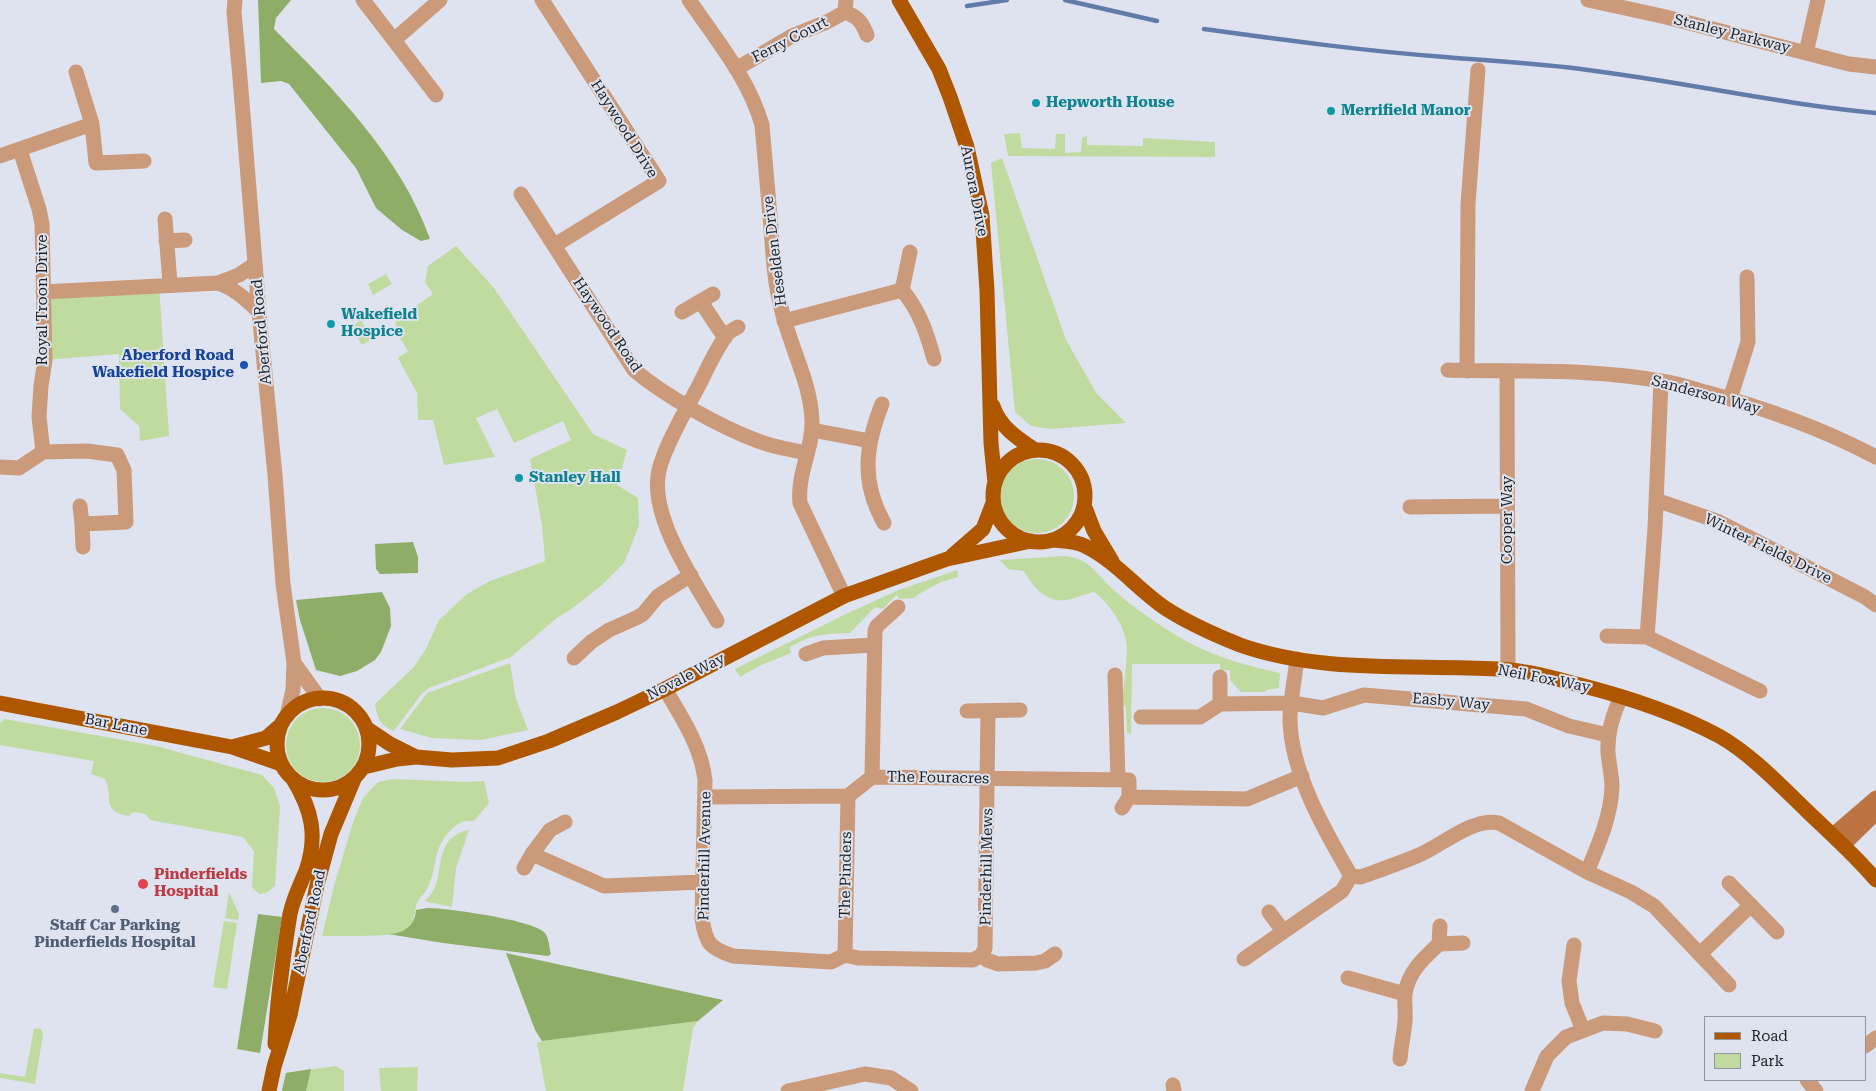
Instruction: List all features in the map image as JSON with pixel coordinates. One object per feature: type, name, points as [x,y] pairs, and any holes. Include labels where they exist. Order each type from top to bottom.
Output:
[{"type":"main road","name":"Aurora Drive","points":[[900,0],[939,69],[967,147],[982,215],[988,291],[991,443],[994,483]]},
{"type":"main road","name":"Aurora Drive","points":[[991,397],[1003,425],[1010,433],[1035,450]]},
{"type":"main road","points":[[1035,450],[1052,452],[1061,456],[1076,469],[1082,479],[1084,505],[1078,520],[1063,535],[1053,540],[1030,541],[1022,539],[1009,531],[999,520],[993,503],[994,483],[1005,465],[1013,458],[1035,450]]},
{"type":"main road","name":"Novale Way","points":[[947,560],[983,529],[993,503]]},
{"type":"main road","name":"Neil Fox Way","points":[[1084,505],[1094,531],[1114,564]]},
{"type":"main road","name":"Neil Fox Way","points":[[1053,540],[1083,545],[1114,564],[1137,586],[1166,608],[1203,629],[1241,645],[1297,658],[1358,665],[1508,670],[1545,676],[1621,697],[1679,718],[1720,737],[1769,774],[1838,840],[1876,880]]},
{"type":"main road","name":"Novale Way","points":[[364,767],[416,757],[452,760],[498,758],[549,742],[665,689],[844,596],[947,560],[1030,541]]},
{"type":"main road","points":[[320,698],[337,700],[345,704],[358,714],[366,728],[369,741],[364,767],[354,779],[343,786],[330,790],[304,787],[293,780],[281,764],[277,751],[277,738],[284,721],[301,704],[320,698]]},
{"type":"main road","name":"Bar Lane","points":[[0,703],[232,748],[281,764]]},
{"type":"main road","name":"Bar Lane","points":[[232,748],[266,738],[284,721]]},
{"type":"main road","name":"Novale Way","points":[[366,728],[390,744],[416,757]]},
{"type":"main road","name":"Aberford Road","points":[[269,1091],[274,1067],[290,1015],[319,877],[331,834],[354,779]]},
{"type":"main road","name":"Aberford Road","points":[[274,1067],[276,1016],[291,908],[306,869],[312,842],[308,806],[293,780]]},
{"type":"street","name":"Aberford Road","points":[[235,0],[234,12],[259,312],[276,475],[283,584],[294,663],[293,690],[284,721]]},
{"type":"street","points":[[363,0],[436,95]]},
{"type":"street","points":[[394,40],[440,0]]},
{"type":"street","name":"Haywood Drive","points":[[542,0],[660,181],[555,245]]},
{"type":"street","name":"Heselden Drive","points":[[689,0],[736,69],[757,109],[762,125],[774,267],[784,321],[808,395],[812,421],[807,454],[800,478],[800,503],[844,596]]},
{"type":"street","name":"Stanley Parkway","points":[[1588,0],[1614,4],[1849,64],[1876,67]]},
{"type":"street","points":[[1806,53],[1818,0]]},
{"type":"street","name":"Ferry Court","points":[[736,69],[845,6],[861,20],[867,35]]},
{"type":"street","points":[[1467,370],[1468,204],[1478,70]]},
{"type":"street","points":[[76,72],[92,124],[96,163],[144,161]]},
{"type":"street","points":[[0,156],[92,124]]},
{"type":"street","name":"Royal Troon Drive","points":[[20,150],[42,224],[46,360],[38,417],[43,452]]},
{"type":"street","name":"Haywood Road","points":[[521,194],[634,370],[648,382],[688,406],[759,442],[807,454]]},
{"type":"street","points":[[164,219],[170,284]]},
{"type":"street","points":[[166,241],[185,240]]},
{"type":"street","points":[[902,290],[910,252]]},
{"type":"street","points":[[218,283],[239,275],[255,264]]},
{"type":"street","points":[[1730,399],[1748,342],[1747,277]]},
{"type":"street","points":[[43,292],[218,283],[242,294],[259,312]]},
{"type":"street","points":[[784,321],[902,290]]},
{"type":"street","points":[[902,290],[914,304],[925,326],[934,359]]},
{"type":"street","points":[[682,312],[707,298],[725,338]]},
{"type":"street","points":[[717,621],[673,541],[662,515],[658,498],[658,474],[666,452],[688,406],[726,334],[738,327]]},
{"type":"street","name":"Sanderson Way","points":[[1448,370],[1603,374],[1661,381],[1730,399],[1803,423],[1839,437],[1876,456]]},
{"type":"street","name":"Cooper Way","points":[[1507,371],[1508,670]]},
{"type":"street","points":[[1647,637],[1656,500],[1661,381]]},
{"type":"street","points":[[882,404],[872,431],[868,456],[870,487],[874,505],[884,523]]},
{"type":"street","points":[[812,430],[870,441]]},
{"type":"street","points":[[0,467],[19,468],[43,452],[87,451],[117,456],[124,470],[126,522],[82,524]]},
{"type":"street","name":"Winter Fields Drive","points":[[1656,500],[1717,521],[1865,597],[1876,606]]},
{"type":"street","points":[[80,506],[83,547]]},
{"type":"street","points":[[1410,507],[1508,506]]},
{"type":"street","points":[[574,658],[591,642],[609,630],[643,614],[658,596],[692,575]]},
{"type":"street","points":[[872,777],[875,632],[877,626],[898,607]]},
{"type":"street","points":[[1607,636],[1647,637],[1760,691]]},
{"type":"street","points":[[806,654],[823,648],[874,645]]},
{"type":"street","points":[[1297,658],[1290,719],[1292,737],[1302,776],[1321,820],[1351,876]]},
{"type":"street","name":"Aberford Road","points":[[294,663],[320,698]]},
{"type":"street","points":[[1115,675],[1118,780],[1128,780],[1125,803],[1247,799],[1302,776]]},
{"type":"street","points":[[1142,717],[1200,717],[1220,704],[1220,677]]},
{"type":"street","name":"Pinderhill Avenue","points":[[665,689],[700,755],[706,780],[702,918],[705,938],[720,952],[734,956],[831,962],[845,954],[858,958],[973,960],[982,955]]},
{"type":"street","name":"Easby Way","points":[[1220,704],[1292,703],[1323,708],[1364,695],[1526,709],[1569,726],[1608,735]]},
{"type":"street","points":[[1587,872],[1607,815],[1612,787],[1608,735],[1621,697]]},
{"type":"street","points":[[968,711],[1020,710]]},
{"type":"street","name":"Pinderhill Mews","points":[[982,955],[985,948],[988,711]]},
{"type":"street","name":"The Fouracres","points":[[848,796],[872,777],[1118,780]]},
{"type":"street","points":[[705,797],[848,796]]},
{"type":"street","name":"The Pinders","points":[[845,954],[848,796]]},
{"type":"street","points":[[1838,840],[1876,798]]},
{"type":"street","points":[[1838,840],[1876,812]]},
{"type":"street","points":[[1351,876],[1361,877],[1417,856],[1439,846],[1460,831],[1490,821],[1499,823],[1587,872],[1631,892],[1654,906],[1728,985]]},
{"type":"street","points":[[524,868],[550,830],[565,822]]},
{"type":"street","points":[[532,854],[604,886],[703,882]]},
{"type":"street","points":[[1244,959],[1342,891],[1351,876]]},
{"type":"street","points":[[1729,883],[1777,932]]},
{"type":"street","points":[[1700,953],[1751,905]]},
{"type":"street","points":[[1269,912],[1283,931]]},
{"type":"street","points":[[1439,944],[1440,926]]},
{"type":"street","points":[[1400,1059],[1405,1021],[1405,994],[1409,980],[1418,964],[1439,944],[1463,943]]},
{"type":"street","points":[[1574,945],[1569,981],[1572,1003],[1583,1030]]},
{"type":"street","points":[[982,955],[987,960],[998,964],[1036,964],[1054,954]]},
{"type":"street","points":[[1348,978],[1370,976],[1405,994]]},
{"type":"street","points":[[1532,1091],[1547,1056],[1566,1038],[1603,1023],[1627,1024],[1654,1031]]},
{"type":"street","points":[[788,1091],[865,1074],[891,1078],[910,1091]]},
{"type":"green space","points":[[258,0],[291,0],[276,18],[274,29],[319,75],[364,126],[402,180],[418,209],[430,239],[421,241],[402,230],[376,208],[356,168],[289,84],[281,81],[261,83]]},
{"type":"green space","points":[[1020,133],[1022,148],[1055,149],[1056,134],[1065,134],[1065,153],[1081,152],[1082,138],[1087,136],[1087,145],[1143,146],[1143,138],[1215,142],[1215,157],[1008,156],[1004,134]]},
{"type":"green space","points":[[1002,158],[1066,340],[1097,394],[1126,423],[1051,429],[1031,426],[1015,412],[991,163]]},
{"type":"green space","points":[[456,246],[494,288],[593,434],[627,450],[617,485],[638,498],[639,525],[624,563],[602,585],[557,618],[511,657],[429,688],[422,693],[394,731],[385,726],[380,720],[375,704],[414,667],[427,647],[439,620],[467,594],[490,581],[545,561],[542,525],[530,459],[571,440],[563,421],[514,443],[497,409],[476,418],[495,457],[444,465],[433,420],[418,420],[417,393],[398,358],[408,351],[395,330],[396,320],[433,294],[425,282],[428,266]]},
{"type":"green space","points":[[386,274],[392,284],[373,295],[368,284]]},
{"type":"green space","points":[[159,285],[169,436],[140,441],[139,426],[120,409],[119,354],[45,360],[43,292]]},
{"type":"green space","points":[[361,320],[372,339],[362,345],[351,327]]},
{"type":"green space","points":[[1037,459],[1051,462],[1063,470],[1071,482],[1074,496],[1071,510],[1063,522],[1051,530],[1037,533],[1023,530],[1011,522],[1003,510],[1000,496],[1003,482],[1011,470],[1023,462]]},
{"type":"green space","points":[[413,542],[418,557],[418,573],[380,574],[376,569],[375,544]]},
{"type":"green space","points":[[1065,556],[1088,564],[1128,602],[1153,621],[1193,645],[1221,657],[1280,673],[1279,688],[1265,692],[1241,692],[1230,680],[1230,670],[1220,670],[1220,664],[1132,664],[1131,734],[1127,733],[1126,707],[1122,703],[1127,646],[1122,627],[1109,607],[1094,592],[1067,600],[1053,599],[1041,593],[1024,571],[1008,569],[1000,560]]},
{"type":"green space","points":[[957,570],[958,577],[941,582],[917,595],[915,598],[900,599],[896,595],[883,609],[875,607],[850,633],[826,634],[805,639],[790,647],[791,653],[759,666],[740,677],[735,669],[899,590]]},
{"type":"green space","points":[[382,592],[390,608],[391,626],[381,652],[375,660],[357,671],[340,676],[316,670],[300,620],[296,600]]},
{"type":"green space","points":[[510,663],[516,699],[528,730],[481,740],[432,738],[400,729],[427,693]]},
{"type":"green space","points":[[323,708],[337,711],[349,719],[357,731],[360,745],[357,759],[349,771],[337,779],[323,782],[309,779],[297,771],[289,759],[286,745],[289,731],[297,719],[309,711]]},
{"type":"green space","points":[[5,719],[156,746],[262,775],[274,788],[280,806],[275,886],[266,893],[259,894],[252,887],[254,851],[243,837],[150,820],[146,814],[133,812],[129,816],[120,814],[111,807],[105,779],[91,774],[94,761],[0,745],[0,723]]},
{"type":"green space","points":[[394,779],[484,781],[489,803],[474,821],[458,824],[444,838],[438,851],[431,880],[418,901],[413,921],[406,930],[387,935],[322,936],[334,886],[353,822],[363,798],[378,782]]},
{"type":"green space","points":[[469,830],[456,868],[452,907],[424,901],[432,894],[443,852],[448,842],[456,835]]},
{"type":"green space","points":[[229,892],[239,914],[238,920],[225,918]]},
{"type":"green space","points":[[427,908],[452,910],[523,923],[546,934],[551,954],[548,956],[388,934],[403,931],[411,925],[416,910]]},
{"type":"green space","points":[[258,914],[282,917],[260,1053],[237,1049]]},
{"type":"green space","points":[[224,921],[237,923],[227,989],[213,987]]},
{"type":"green space","points":[[506,953],[723,1000],[698,1021],[542,1041],[535,1030]]},
{"type":"green space","points":[[698,1021],[693,1028],[683,1091],[546,1091],[537,1043]]},
{"type":"green space","points":[[34,1028],[41,1029],[43,1034],[35,1084],[0,1078],[0,1073],[25,1077]]},
{"type":"green space","points":[[336,1066],[344,1071],[344,1091],[282,1091],[286,1073]]},
{"type":"green space","points":[[418,1067],[417,1091],[381,1091],[379,1068]]},
{"type":"green space","points":[[311,1069],[306,1091],[282,1091],[286,1073]]},
{"type":"waterway","points":[[967,6],[1007,0]]},
{"type":"waterway","points":[[1065,0],[1157,21]]},
{"type":"waterway","points":[[1204,29],[1384,52],[1570,68],[1804,104],[1876,113]]},
{"type":"place","name":"Hepworth House","points":[[1036,103]]},
{"type":"place","name":"Merrifield Manor","points":[[1331,111]]},
{"type":"place","name":"Wakefield Hospice","points":[[331,324]]},
{"type":"place","name":"Aberford Road Wakefield Hospice","points":[[244,365]]},
{"type":"place","name":"Stanley Hall","points":[[519,478]]},
{"type":"place","name":"Pinderfields Hospital","points":[[143,884]]},
{"type":"place","name":"Staff Car Parking Pinderfields Hospital","points":[[115,909]]}]
